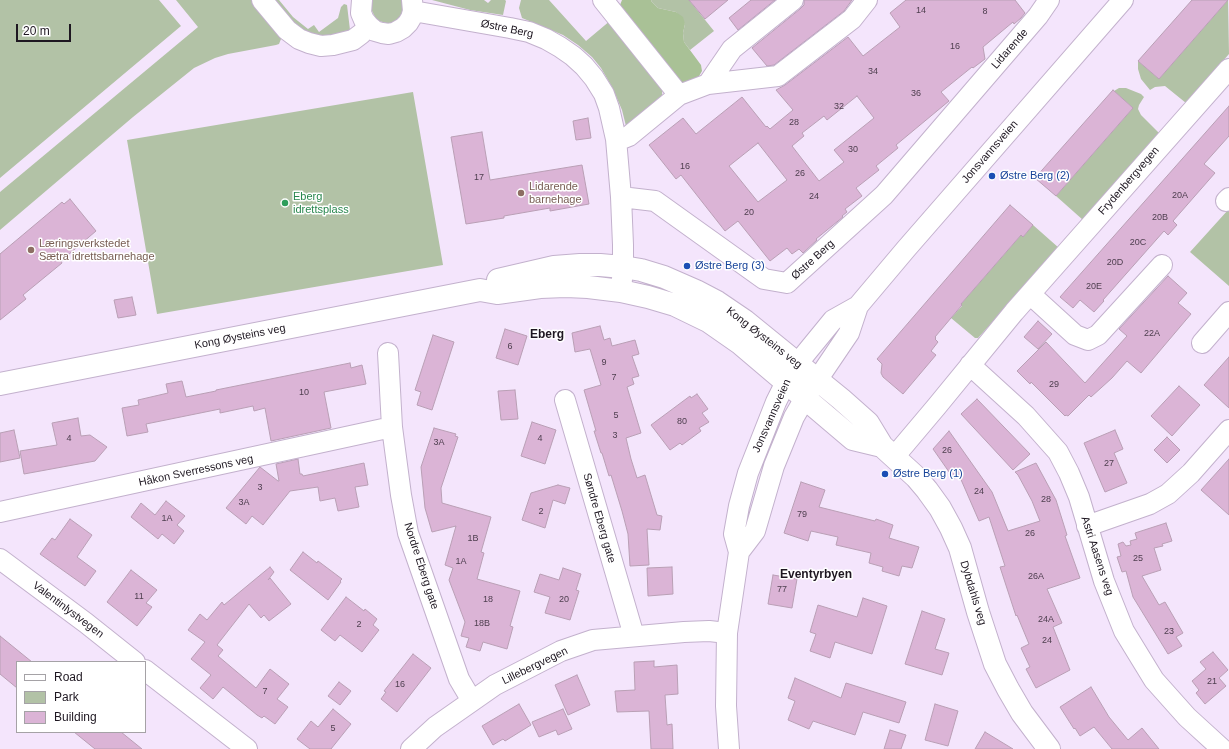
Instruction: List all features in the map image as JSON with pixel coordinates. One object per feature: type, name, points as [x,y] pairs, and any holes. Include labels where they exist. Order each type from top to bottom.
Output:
[{"type":"main road","name":"Kong Øysteins veg","points":[[480,290],[493,281],[554,267],[600,265],[641,270],[664,277],[717,302],[745,321],[817,380]]},
{"type":"main road","name":"Kong Øysteins veg","points":[[0,384],[480,290],[497,293],[540,287],[566,286],[621,291],[675,305],[708,320],[741,344],[786,382]]},
{"type":"main road","name":"Dybdahls veg","points":[[817,380],[868,423],[888,452],[916,477],[940,508],[960,548],[978,612],[996,664],[1022,713],[1049,749]]},
{"type":"main road","name":"Dybdahls veg","points":[[786,382],[853,439],[888,452]]},
{"type":"street","points":[[262,0],[286,30],[309,44],[321,46],[333,45],[353,40],[369,26],[361,14],[362,0]]},
{"type":"street","points":[[603,0],[679,95]]},
{"type":"street","points":[[708,84],[732,49],[793,0]]},
{"type":"street","points":[[616,139],[629,136],[679,95],[708,84],[778,76],[852,18],[867,0]]},
{"type":"street","name":"Lidarende","points":[[970,96],[1038,16],[1049,0]]},
{"type":"street","name":"Jonsvannsveien","points":[[729,749],[726,706],[727,633],[739,552],[734,534],[739,506],[748,473],[762,435],[786,382],[797,364],[833,320],[858,306],[1123,0]]},
{"type":"street","name":"Østre Berg","points":[[369,26],[375,31],[382,33],[389,34],[396,32],[408,23],[411,18],[413,6],[529,32],[560,47],[584,66],[604,94],[609,108],[616,139],[621,197],[623,267],[621,291]]},
{"type":"street","name":"Frydenbergvegen","points":[[888,452],[937,406],[1030,294],[1229,69]]},
{"type":"street","name":"Østre Berg","points":[[621,197],[655,201],[764,279],[787,283],[884,195],[970,96]]},
{"type":"street","points":[[1030,294],[1075,335],[1088,340],[1098,335],[1162,265]]},
{"type":"street","name":"Jonsvannsveien","points":[[739,552],[755,531],[774,466],[794,417],[805,398],[849,333],[858,306]]},
{"type":"street","points":[[1202,343],[1229,312]]},
{"type":"street","name":"Nordre Eberg gate","points":[[388,353],[392,427],[401,495],[408,533],[459,678],[472,701]]},
{"type":"street","name":"Astri Aasens veg","points":[[970,365],[1026,416],[1058,452],[1070,474],[1079,497],[1104,581],[1124,631],[1154,680],[1187,717],[1222,749]]},
{"type":"street","name":"Søndre Eberg gate","points":[[565,400],[634,636]]},
{"type":"street","name":"Håkon Sverressons veg","points":[[0,512],[392,427]]},
{"type":"street","points":[[1087,526],[1150,504],[1168,494],[1191,474],[1229,430]]},
{"type":"street","name":"Valentinlystvegen","points":[[0,559],[86,623],[134,661]]},
{"type":"street","name":"Lillebergvegen","points":[[411,749],[435,727],[495,685],[561,651],[593,640],[709,630],[727,633]]},
{"type":"street","points":[[146,671],[246,749]]},
{"type":"green space","points":[[0,0],[159,0],[181,26],[0,178]]},
{"type":"green space","points":[[176,0],[254,0],[281,35],[281,39],[279,44],[276,45],[228,54],[215,58],[194,68],[133,117],[0,230],[0,192],[198,27]]},
{"type":"green space","points":[[269,0],[279,0],[293,17],[308,29],[314,25],[319,32],[338,18],[341,7],[344,4],[347,5],[350,30],[327,40],[307,35]]},
{"type":"green space","points":[[373,0],[402,0],[404,9],[402,15],[398,20],[392,23],[379,21],[372,11],[371,5]]},
{"type":"green space","points":[[432,0],[484,0],[488,3],[491,0],[506,1],[503,15],[470,10]]},
{"type":"green space","points":[[521,0],[549,0],[586,41],[611,20],[663,83],[662,95],[653,109],[626,126],[622,110],[612,87],[601,68],[592,57],[563,35],[522,18],[519,8]]},
{"type":"green space","points":[[622,0],[652,0],[651,1],[658,8],[676,12],[683,17],[685,24],[683,33],[684,42],[701,65],[702,71],[698,78],[683,85],[620,5]]},
{"type":"green space","points":[[689,0],[714,31],[690,50],[684,42],[683,33],[685,24],[676,12],[658,8],[651,1]]},
{"type":"green space","points":[[1228,0],[1229,54],[1186,103],[1165,86],[1155,87],[1150,90],[1141,79],[1138,69],[1138,61],[1159,79]]},
{"type":"green space","points":[[1119,88],[1126,88],[1141,94],[1144,97],[1138,109],[1141,115],[1159,134],[1083,220],[1056,196],[1133,108],[1114,91]]},
{"type":"green space","name":"Eberg idrettsplass","points":[[413,92],[443,265],[157,314],[127,140]]},
{"type":"green space","points":[[1228,210],[1229,211],[1229,286],[1190,252]]},
{"type":"green space","points":[[1033,225],[1059,248],[978,338],[975,338],[951,318],[962,306],[961,304],[1021,235],[1023,237]]},
{"type":"building","points":[[689,0],[728,0],[705,19]]},
{"type":"building","points":[[751,0],[775,0],[738,30],[729,18]]},
{"type":"building","points":[[804,0],[852,0],[844,11],[774,65],[767,66],[752,48],[800,9],[804,5]]},
{"type":"building","points":[[906,0],[1015,0],[1025,13],[1014,24],[1013,22],[983,47],[985,59],[973,68],[972,67],[941,92],[949,101],[896,145],[898,148],[876,166],[879,170],[856,188],[862,196],[845,209],[847,212],[842,216],[843,217],[816,239],[817,240],[803,253],[799,249],[792,254],[787,248],[770,261],[738,221],[725,231],[681,175],[676,179],[649,145],[683,118],[696,134],[742,97],[766,127],[767,126],[770,129],[793,110],[776,90],[785,85],[848,37],[863,56],[900,27],[890,13]],"holes":[[[857,96],[874,118],[834,150],[844,162],[819,181],[792,146],[804,136],[802,133],[824,116],[827,120]],[[758,143],[787,180],[758,202],[729,166]]]},
{"type":"building","points":[[1192,0],[1228,0],[1159,79],[1138,61]]},
{"type":"building","points":[[1113,90],[1133,108],[1056,196],[1035,178]]},
{"type":"building","points":[[1229,106],[1229,136],[1204,164],[1215,173],[1173,221],[1177,225],[1168,235],[1164,231],[1094,312],[1080,300],[1073,308],[1060,297]]},
{"type":"building","points":[[588,118],[591,138],[576,140],[573,121]]},
{"type":"building","points":[[482,132],[490,180],[582,165],[589,204],[550,211],[550,208],[504,216],[504,218],[466,224],[451,137]]},
{"type":"building","points":[[70,199],[96,231],[61,261],[62,263],[23,295],[26,299],[0,320],[0,254],[62,202],[64,204]]},
{"type":"building","points":[[1010,205],[1033,225],[1023,237],[1021,235],[961,304],[962,305],[935,337],[938,342],[931,351],[936,355],[903,394],[883,377],[881,373],[882,364],[877,359]]},
{"type":"building","points":[[1168,276],[1187,293],[1178,303],[1191,314],[1141,373],[1127,361],[1112,378],[1091,397],[1089,395],[1068,416],[1065,416],[1031,382],[1030,384],[1017,371],[1046,342],[1085,383],[1127,336],[1119,329]]},
{"type":"building","points":[[132,297],[136,315],[118,318],[114,300]]},
{"type":"building","points":[[1038,321],[1052,334],[1038,349],[1024,337]]},
{"type":"building","points":[[600,326],[604,340],[610,338],[612,346],[635,340],[639,354],[632,356],[639,376],[632,378],[634,384],[627,387],[641,433],[626,438],[637,478],[645,475],[657,515],[662,516],[660,530],[647,529],[649,565],[630,566],[628,534],[622,511],[611,475],[609,476],[594,431],[596,431],[584,390],[601,385],[590,349],[575,352],[572,333]]},
{"type":"building","points":[[505,329],[527,336],[518,365],[496,358]]},
{"type":"building","points":[[433,335],[454,342],[432,410],[417,405],[421,392],[415,390]]},
{"type":"building","points":[[1229,357],[1229,408],[1204,385]]},
{"type":"building","points":[[350,363],[351,368],[362,365],[366,384],[324,392],[331,428],[271,441],[265,408],[254,411],[253,406],[220,413],[220,409],[146,424],[148,432],[127,436],[122,408],[139,405],[138,400],[168,393],[166,384],[182,381],[186,397]]},
{"type":"building","points":[[1179,386],[1200,405],[1172,436],[1151,416]]},
{"type":"building","points":[[515,390],[518,419],[501,420],[498,391]]},
{"type":"building","points":[[697,394],[708,409],[702,413],[709,422],[699,428],[701,431],[682,445],[680,443],[670,450],[651,425],[690,396],[691,398]]},
{"type":"building","points":[[977,399],[1030,454],[1013,470],[961,414]]},
{"type":"building","points":[[78,418],[81,436],[90,435],[107,447],[95,461],[24,474],[20,451],[57,445],[52,423]]},
{"type":"building","points":[[532,422],[556,430],[545,464],[521,456]]},
{"type":"building","points":[[434,428],[456,434],[455,436],[458,437],[441,488],[442,503],[491,517],[481,552],[484,553],[477,579],[520,591],[510,626],[513,627],[507,649],[483,642],[480,651],[466,647],[469,638],[461,636],[465,622],[449,580],[453,568],[445,565],[456,526],[432,532],[425,508],[421,467]]},
{"type":"building","points":[[14,430],[20,458],[0,462],[0,433]]},
{"type":"building","points":[[1115,430],[1123,449],[1114,453],[1127,483],[1105,492],[1084,443]]},
{"type":"building","points":[[949,431],[992,492],[1008,531],[1040,521],[1032,501],[1015,472],[1036,463],[1056,500],[1067,535],[1065,536],[1080,578],[1047,589],[1062,623],[1053,627],[1070,670],[1036,688],[1026,669],[1030,667],[1021,648],[1029,644],[1017,615],[1016,616],[1000,567],[1005,566],[989,517],[979,521],[959,475],[954,479],[933,449]]},
{"type":"building","points":[[1167,437],[1180,450],[1167,463],[1154,450]]},
{"type":"building","points":[[298,459],[300,474],[303,476],[364,463],[368,485],[355,487],[359,507],[338,511],[335,498],[320,501],[318,487],[290,491],[263,525],[252,516],[246,524],[226,508],[260,467],[279,481],[276,464]]},
{"type":"building","points":[[1229,459],[1229,515],[1201,490]]},
{"type":"building","points":[[801,482],[825,490],[819,507],[875,521],[876,519],[893,525],[889,538],[919,547],[912,568],[902,566],[899,576],[882,571],[883,567],[869,563],[871,553],[836,545],[838,537],[811,531],[808,541],[784,533]]},
{"type":"building","points":[[558,485],[570,488],[565,504],[553,500],[545,528],[522,520],[531,493]]},
{"type":"building","points":[[166,501],[185,516],[177,525],[184,531],[174,544],[162,534],[158,539],[131,517],[141,503],[155,515]]},
{"type":"building","points":[[70,519],[92,535],[77,557],[96,571],[85,586],[40,554],[52,538],[55,540]]},
{"type":"building","points":[[1166,523],[1172,541],[1162,544],[1163,546],[1154,548],[1161,570],[1142,576],[1159,605],[1165,602],[1183,633],[1176,637],[1182,646],[1168,654],[1133,597],[1126,571],[1122,572],[1117,557],[1121,556],[1118,544],[1123,542],[1126,546],[1131,545],[1130,541],[1137,539],[1135,533]]},
{"type":"building","points":[[303,552],[342,579],[328,600],[290,570]]},
{"type":"building","points":[[270,567],[274,572],[268,580],[270,578],[291,604],[269,621],[264,615],[261,618],[249,604],[217,645],[223,650],[218,656],[256,688],[270,669],[289,684],[277,699],[288,707],[275,724],[264,716],[262,718],[257,715],[223,687],[213,699],[200,688],[211,675],[191,659],[205,642],[188,630],[200,614],[207,620],[222,602],[224,605]]},
{"type":"building","points":[[672,567],[673,594],[648,596],[647,568]]},
{"type":"building","points":[[563,568],[581,574],[576,590],[579,591],[570,620],[545,613],[550,597],[534,592],[540,574],[559,580]]},
{"type":"building","points":[[131,570],[157,590],[146,603],[152,607],[137,626],[107,602]]},
{"type":"building","points":[[773,575],[797,579],[792,608],[768,604]]},
{"type":"building","points":[[346,597],[364,611],[365,609],[377,619],[373,625],[379,630],[362,652],[340,635],[335,641],[321,630]]},
{"type":"building","points":[[863,598],[887,606],[872,654],[835,642],[830,658],[810,651],[816,634],[810,632],[818,605],[857,617]]},
{"type":"building","points":[[922,611],[945,619],[935,649],[949,653],[942,675],[905,664]]},
{"type":"building","points":[[0,636],[31,661],[16,661],[16,687],[0,674]]},
{"type":"building","points":[[1213,652],[1228,670],[1219,678],[1226,686],[1205,704],[1196,693],[1199,690],[1192,681],[1206,669],[1200,662]]},
{"type":"building","points":[[413,654],[431,668],[397,712],[381,699],[386,692],[384,691]]},
{"type":"building","points":[[654,661],[654,667],[677,665],[678,694],[665,695],[667,725],[672,724],[673,749],[651,749],[649,711],[617,712],[615,691],[635,690],[634,662]]},
{"type":"building","points":[[577,675],[590,705],[568,715],[555,685]]},
{"type":"building","points":[[795,678],[841,698],[846,683],[906,702],[899,723],[863,712],[855,735],[813,721],[809,729],[788,720],[795,701],[788,698]]},
{"type":"building","points":[[339,682],[351,691],[340,705],[328,696]]},
{"type":"building","points":[[1091,687],[1109,717],[1128,740],[1142,728],[1159,749],[1112,749],[1094,727],[1080,736],[1060,707]]},
{"type":"building","points":[[519,704],[531,725],[505,741],[503,739],[493,745],[482,726]]},
{"type":"building","points":[[935,704],[958,711],[948,746],[925,740]]},
{"type":"building","points":[[333,709],[351,724],[331,749],[310,749],[297,739],[311,721],[318,727]]},
{"type":"building","points":[[563,709],[572,729],[558,735],[556,730],[539,737],[532,722]]},
{"type":"building","points":[[890,730],[906,735],[901,749],[884,749]]},
{"type":"building","points":[[985,732],[1013,749],[975,749]]},
{"type":"building","points":[[75,733],[122,733],[142,749],[95,749]]},
{"type":"place","name":"Østre Berg (2)","points":[[992,176]]},
{"type":"place","name":"Lidarende barnehage","points":[[521,193]]},
{"type":"place","name":"Eberg idrettsplass","points":[[285,203]]},
{"type":"place","name":"Læringsverkstedet Sætra idrettsbarnehage","points":[[31,250]]},
{"type":"place","name":"Østre Berg (3)","points":[[687,266]]},
{"type":"place","name":"Østre Berg (1)","points":[[885,474]]},
{"type":"district","name":"Eberg","points":[[547,335]]},
{"type":"district","name":"Eventyrbyen","points":[[816,575]]}]
